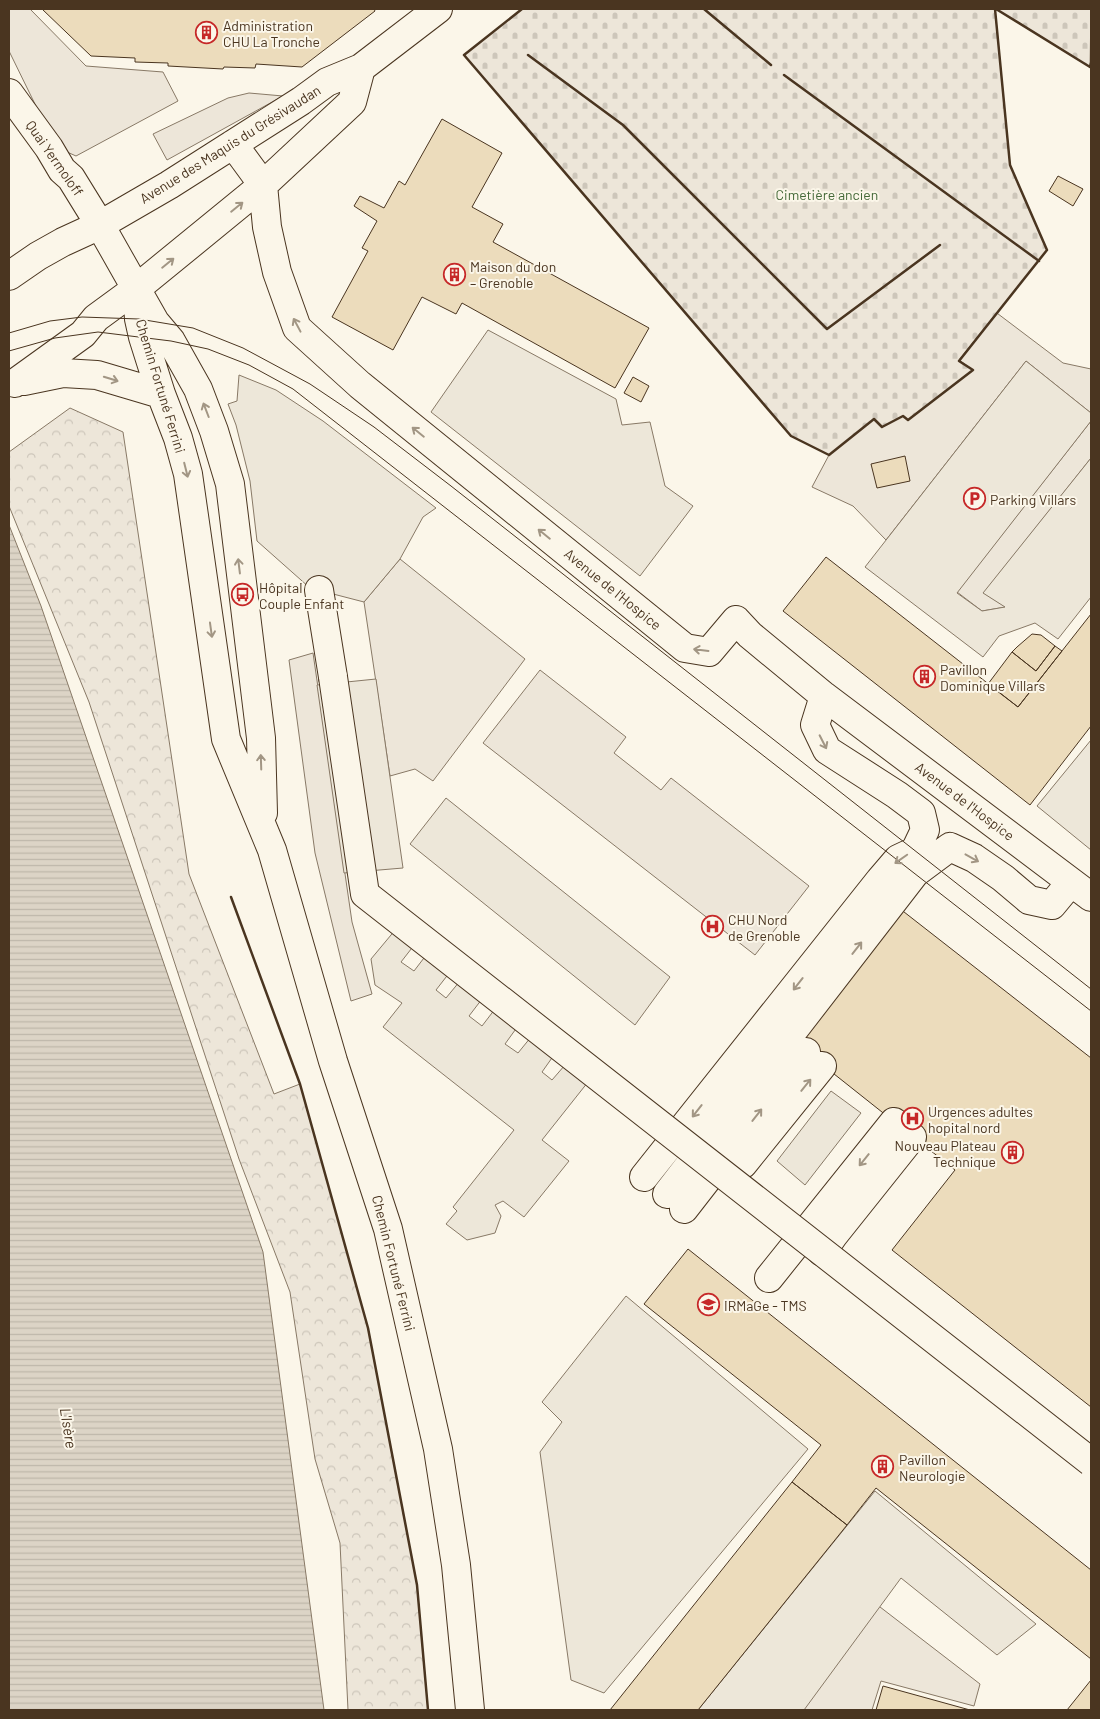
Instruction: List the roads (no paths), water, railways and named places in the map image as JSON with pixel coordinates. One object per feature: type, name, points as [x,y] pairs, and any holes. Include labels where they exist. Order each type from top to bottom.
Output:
[{"type":"street","name":"Avenue des Maquis du Grésivaudan","points":[[14,273],[38,256],[100,225],[163,188],[301,101],[327,82],[361,68],[438,9]]},
{"type":"street","points":[[12,385],[60,362],[96,318],[137,288],[263,185],[352,102],[361,68]]},
{"type":"street","name":"Quai Yermoloff","points":[[9,92],[49,148],[62,170],[71,178],[137,288]]},
{"type":"street","points":[[233,144],[263,185]]},
{"type":"street","name":"Avenue de l'Hospice","points":[[263,185],[267,226],[277,272],[297,328],[360,385],[685,648],[709,652],[736,620],[750,635],[824,696],[1081,890]]},
{"type":"street","name":"Chemin Fortuné Ferrini","points":[[137,288],[139,319],[161,394],[178,438],[188,474],[226,739],[272,850],[333,1061],[388,1229],[438,1449],[456,1565],[470,1710]]},
{"type":"street","name":"Chemin Fortuné Ferrini","points":[[137,288],[155,322],[171,341],[198,390],[214,430],[230,484],[261,738],[263,828]]},
{"type":"street","points":[[60,362],[161,394]]},
{"type":"street","points":[[319,590],[364,894],[1091,1462]]},
{"type":"street","points":[[644,1177],[886,873],[898,859],[915,851],[925,830],[921,814],[827,750],[815,725],[824,696]]},
{"type":"street","points":[[806,1052],[675,1201],[915,873],[950,847],[974,858],[1003,878],[1029,900],[1052,904],[1081,890]]},
{"type":"street","points":[[710,1138],[806,1052]]},
{"type":"street","points":[[743,1164],[806,1052]]},
{"type":"street","points":[[769,1278],[903,1129],[822,1252]]},
{"type":"water","name":"L'Isère","points":[[9,525],[41,606],[263,1252],[324,1710],[9,1710]]},
{"type":"tram line","points":[[9,333],[50,321],[82,317],[139,319],[193,328],[243,348],[310,384],[374,427],[451,486],[1091,989]]},
{"type":"tram line","points":[[9,351],[55,338],[98,332],[171,341],[208,349],[249,365],[293,389],[1091,1011]]},
{"type":"place","name":"Administration CHU La Tronche","points":[[207,33]]},
{"type":"place","name":"Maison du don – Grenoble","points":[[454,274]]},
{"type":"place","name":"Parking Villars","points":[[974,499]]},
{"type":"place","name":"Hôpital Couple Enfant","points":[[243,595]]},
{"type":"place","name":"Pavillon Dominique Villars","points":[[924,677]]},
{"type":"place","name":"CHU Nord de Grenoble","points":[[712,927]]},
{"type":"place","name":"Urgences adultes hopital nord","points":[[912,1119]]},
{"type":"place","name":"Nouveau Plateau Technique","points":[[1012,1153]]},
{"type":"place","name":"IRMaGe - TMS","points":[[708,1305]]},
{"type":"place","name":"Pavillon Neurologie","points":[[883,1467]]},
{"type":"park label","name":"Cimetière ancien","points":[[827,194]]}]
